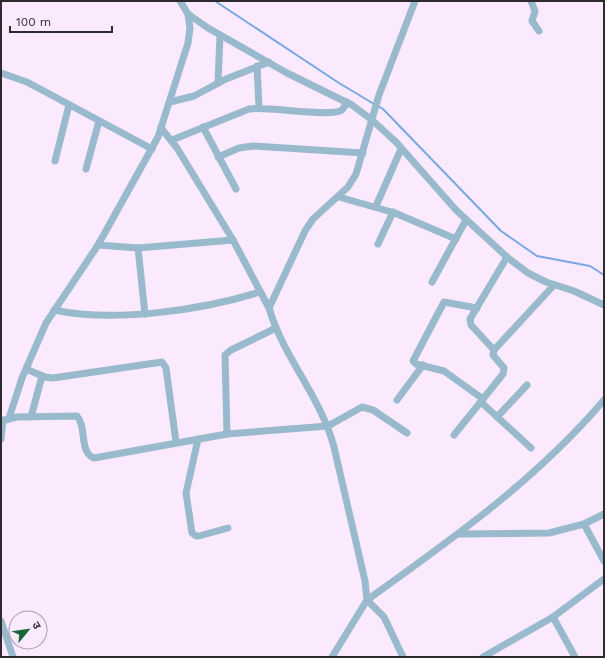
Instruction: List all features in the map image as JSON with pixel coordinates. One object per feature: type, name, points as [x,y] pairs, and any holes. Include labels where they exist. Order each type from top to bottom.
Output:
[{"type":"street","points":[[1,439],[4,420],[54,310],[98,245],[152,149],[161,128],[188,43],[190,28],[188,14],[180,1]]},
{"type":"street","points":[[269,308],[305,231],[313,219],[348,187],[356,174],[379,95],[415,1]]},
{"type":"street","points":[[531,1],[535,11],[532,21],[540,31]]},
{"type":"street","points":[[188,14],[220,35],[373,117],[442,197],[508,257],[528,273],[554,285],[574,291],[604,305]]},
{"type":"street","points":[[218,83],[220,35]]},
{"type":"street","points":[[170,102],[194,96],[218,83],[269,62]]},
{"type":"street","points":[[258,66],[259,107]]},
{"type":"street","points":[[1,73],[26,82],[152,149]]},
{"type":"street","points":[[172,140],[241,111],[259,107],[318,113],[338,112],[343,110],[347,102]]},
{"type":"street","points":[[54,162],[69,105]]},
{"type":"street","points":[[86,169],[99,121]]},
{"type":"street","points":[[161,128],[172,140],[233,240],[269,308],[276,328],[328,426],[365,581],[367,600],[379,611],[388,623],[403,657]]},
{"type":"street","points":[[203,128],[236,189]]},
{"type":"street","points":[[218,157],[239,148],[253,146],[363,153]]},
{"type":"street","points":[[376,206],[401,149]]},
{"type":"street","points":[[339,196],[393,212],[456,239]]},
{"type":"street","points":[[378,244],[393,212]]},
{"type":"street","points":[[432,282],[466,220]]},
{"type":"street","points":[[98,245],[138,248],[233,240]]},
{"type":"street","points":[[138,248],[145,314]]},
{"type":"street","points":[[494,350],[470,322],[508,257]]},
{"type":"street","points":[[454,434],[505,371],[493,355],[494,350],[554,285]]},
{"type":"street","points":[[54,310],[112,315],[145,314],[228,301],[260,292]]},
{"type":"street","points":[[477,308],[444,302],[413,358],[414,363],[444,371],[482,401],[531,448]]},
{"type":"street","points":[[227,434],[225,355],[231,350],[276,328]]},
{"type":"street","points":[[26,369],[42,376],[53,378],[162,362],[166,368],[176,442]]},
{"type":"street","points":[[397,400],[423,365]]},
{"type":"street","points":[[31,417],[42,376]]},
{"type":"street","points":[[497,417],[526,385]]},
{"type":"street","points":[[332,657],[367,600],[460,534],[499,502],[563,444],[604,400]]},
{"type":"street","points":[[4,420],[31,417],[77,416],[80,421],[87,452],[90,457],[94,458],[227,434],[328,426],[357,409],[368,408],[407,433]]},
{"type":"street","points":[[198,439],[186,493],[192,533],[199,536],[228,528]]},
{"type":"street","points":[[460,534],[549,534],[584,524],[604,514]]},
{"type":"street","points":[[584,524],[604,561]]},
{"type":"street","points":[[483,657],[553,618],[604,579]]},
{"type":"street","points":[[553,618],[576,657]]},
{"type":"street","points":[[1,622],[13,657]]},
{"type":"waterway","points":[[215,1],[339,83],[374,104]]},
{"type":"waterway","points":[[378,106],[383,109],[501,231],[537,256],[590,266],[604,275]]}]
